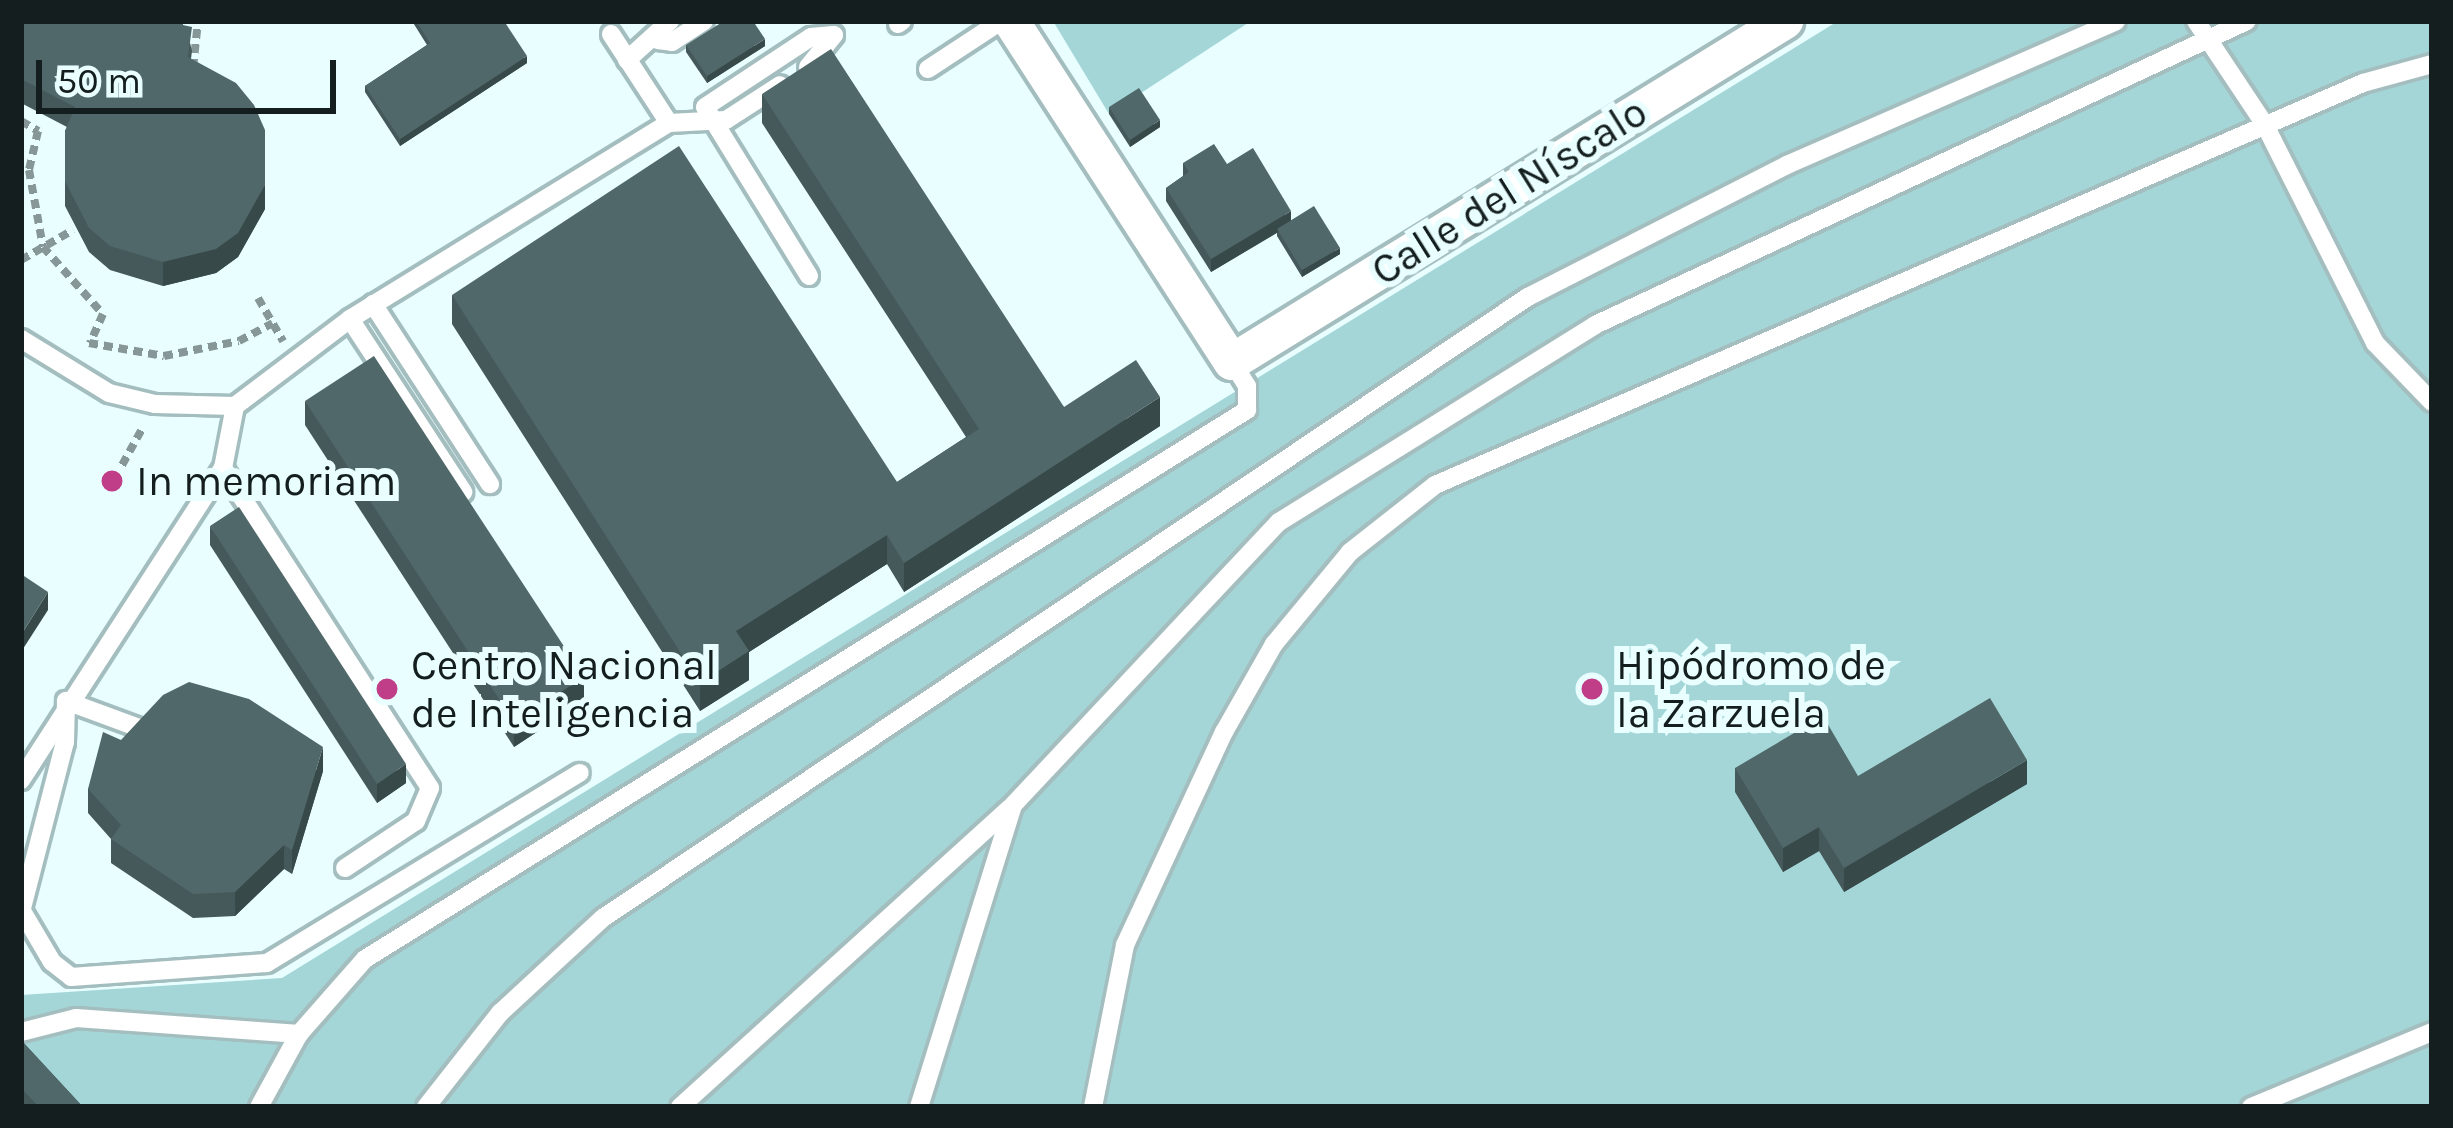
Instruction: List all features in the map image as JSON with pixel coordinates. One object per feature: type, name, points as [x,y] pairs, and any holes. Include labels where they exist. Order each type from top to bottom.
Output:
[{"type":"street","points":[[1011,21],[1232,362]]},
{"type":"street","name":"Calle del Níscalo","points":[[1232,362],[1785,21]]},
{"type":"lane","points":[[627,60],[658,40],[670,21]]},
{"type":"lane","points":[[658,40],[672,42],[704,21]]},
{"type":"lane","points":[[21,780],[66,701],[223,468],[235,406],[293,358],[374,304],[669,123],[726,120],[814,63],[835,35],[818,21]]},
{"type":"lane","points":[[928,69],[1001,21]]},
{"type":"lane","points":[[427,1107],[500,1013],[603,918],[1528,297],[1787,165],[2116,21]]},
{"type":"lane","points":[[2196,21],[2265,125],[2374,343],[2432,402]]},
{"type":"lane","points":[[680,1107],[1013,805],[1279,522],[1594,325],[2247,21]]},
{"type":"lane","points":[[611,34],[669,123]]},
{"type":"lane","points":[[1093,1107],[1125,945],[1214,754],[1274,644],[1351,552],[1435,485],[2362,83],[2432,64]]},
{"type":"lane","points":[[707,119],[808,276]]},
{"type":"lane","points":[[374,304],[490,484]]},
{"type":"lane","points":[[350,320],[478,515]]},
{"type":"lane","points":[[21,340],[65,372],[155,404],[235,406]]},
{"type":"lane","points":[[259,1107],[299,1034],[365,959],[1247,410],[1247,386],[1232,362]]},
{"type":"lane","points":[[223,468],[430,788],[416,821],[344,868]]},
{"type":"lane","points":[[66,701],[142,729]]},
{"type":"lane","points":[[66,701],[65,742],[21,912],[52,962],[71,977],[267,964],[580,773]]},
{"type":"lane","points":[[919,1107],[1013,805]]},
{"type":"lane","points":[[21,1033],[76,1018],[299,1034]]},
{"type":"lane","points":[[2251,1107],[2432,1031]]},
{"type":"path","points":[[191,81],[198,21]]},
{"type":"path","points":[[21,122],[38,131],[29,170],[43,247],[103,314],[90,343],[65,372]]},
{"type":"path","points":[[21,260],[74,230]]},
{"type":"path","points":[[258,298],[293,358]]},
{"type":"path","points":[[90,343],[164,356],[221,347],[273,323]]},
{"type":"path","points":[[115,478],[155,404]]},
{"type":"shaded area","points":[[1053,21],[1251,21],[1109,114]]},
{"type":"shaded area","name":"Hipódromo de la Zarzuela","points":[[1838,21],[2432,21],[2432,1107],[21,1107],[21,995],[282,978]]},
{"type":"building","points":[[26,21],[183,21],[192,27],[188,57],[236,83],[254,105],[265,130],[265,185],[238,233],[216,249],[163,262],[110,246],[89,228],[65,181],[65,131],[75,107],[21,79],[21,25]]},
{"type":"building","points":[[416,21],[504,21],[527,56],[400,139],[365,86],[430,43]]},
{"type":"building","points":[[724,21],[753,21],[765,39],[707,76],[686,45]]},
{"type":"building","points":[[831,49],[1064,407],[1136,360],[1160,397],[904,563],[887,535],[736,631],[749,651],[700,683],[452,295],[679,146],[897,482],[979,429],[762,94]]},
{"type":"building","points":[[1139,88],[1160,120],[1130,140],[1109,107]]},
{"type":"building","points":[[1214,144],[1227,164],[1253,148],[1291,211],[1211,259],[1166,188],[1189,172],[1183,163]]},
{"type":"building","points":[[1314,206],[1340,248],[1302,270],[1277,229]]},
{"type":"building","points":[[374,356],[584,677],[514,722],[305,401]]},
{"type":"building","points":[[239,507],[406,764],[377,784],[210,526]]},
{"type":"building","points":[[21,574],[48,592],[21,635]]},
{"type":"building","points":[[189,682],[249,699],[323,747],[292,850],[284,845],[235,892],[193,894],[111,839],[121,825],[88,789],[103,732],[121,740],[163,695]]},
{"type":"building","points":[[1990,698],[2027,760],[1844,868],[1819,827],[1783,848],[1735,768],[1823,716],[1858,776]]},
{"type":"building","points":[[21,1040],[83,1107],[39,1107],[21,1091]]},
{"type":"place","name":"In memoriam","points":[[112,481]]},
{"type":"place","name":"Centro Nacional de Inteligencia","points":[[387,689]]},
{"type":"place","name":"Hipódromo de la Zarzuela","points":[[1592,689]]}]
